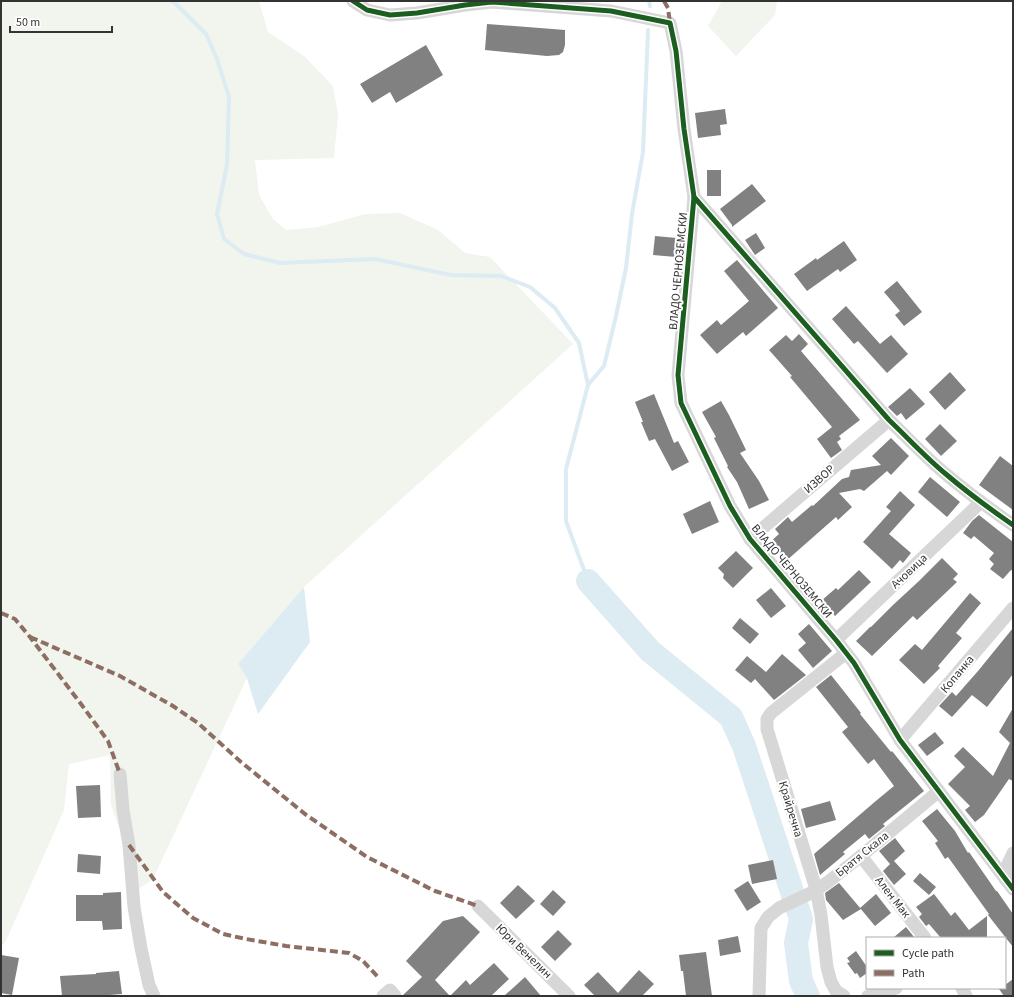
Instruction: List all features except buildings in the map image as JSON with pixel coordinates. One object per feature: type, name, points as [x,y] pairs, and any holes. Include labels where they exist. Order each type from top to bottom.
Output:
[{"type":"street","points":[[353,1],[367,10],[390,15],[417,13],[492,2]]},
{"type":"street","name":"ВЛАДО ЧЕРНОЗЕМСКИ","points":[[492,2],[611,11],[670,23],[676,51],[684,129],[694,197],[678,375],[681,403],[730,506],[750,539],[854,663],[900,740],[1013,889]]},
{"type":"street","points":[[694,197],[889,420],[946,474],[1013,525]]},
{"type":"street","name":"ИЗВОР","points":[[750,539],[889,420]]},
{"type":"street","name":"Ачовица","points":[[836,640],[981,502]]},
{"type":"street","name":"Копанка","points":[[900,740],[1013,608]]},
{"type":"street","name":"Крайречна","points":[[844,996],[836,991],[831,982],[827,967],[821,915],[767,729],[767,720],[771,712],[780,704],[846,653]]},
{"type":"street","points":[[120,774],[134,907],[149,985],[154,996]]},
{"type":"street","name":"Братя Скала","points":[[759,996],[761,928],[768,917],[778,908],[828,882],[939,791]]},
{"type":"street","points":[[1005,878],[1007,866],[1013,853]]},
{"type":"street","name":"Ален Мак","points":[[861,856],[924,937]]},
{"type":"street","name":"Юри Венелин","points":[[478,906],[569,996]]},
{"type":"street","points":[[868,996],[892,989]]},
{"type":"shaded area","points":[[1,1],[259,1],[268,32],[304,56],[333,86],[338,114],[334,158],[255,160],[259,195],[273,219],[286,230],[318,227],[366,214],[400,213],[438,230],[465,253],[490,257],[573,344],[304,587],[238,664],[247,678],[153,879],[130,895],[133,868],[111,805],[110,755],[69,764],[64,810],[5,943],[1,946]]},
{"type":"shaded area","points":[[722,1],[777,1],[775,15],[736,56],[708,26]]},
{"type":"shaded area","points":[[304,587],[310,642],[258,714],[247,678],[238,664]]},
{"type":"waterway","points":[[172,1],[206,34],[217,59],[229,97],[227,165],[217,214],[224,239],[244,254],[280,263],[375,259],[451,275],[501,276],[530,287],[555,308],[579,343],[588,385],[566,469],[566,521],[588,581]]},
{"type":"waterway","points":[[649,1],[650,6]]},
{"type":"waterway","points":[[588,385],[604,366],[626,268],[632,214],[643,152],[648,30]]},
{"type":"waterway","points":[[588,581],[650,651],[731,717],[744,746],[801,919],[796,943],[801,981],[808,996]]},
{"type":"marked path","points":[[664,1],[668,8],[670,23]]},
{"type":"marked path","points":[[1,613],[15,619],[81,704],[108,741],[120,774]]},
{"type":"marked path","points":[[30,637],[120,676],[173,706],[198,723],[241,762],[305,814],[367,857],[435,891],[478,906]]},
{"type":"marked path","points":[[129,845],[163,892],[193,918],[223,934],[286,946],[349,953],[363,961],[378,977]]},
{"type":"cycle path","points":[[353,1],[367,10],[390,15],[417,13],[492,2],[611,11],[670,23],[676,51],[684,129],[694,197],[889,420],[939,468],[971,495],[1013,525]]},
{"type":"cycle path","points":[[694,197],[678,375],[681,403],[730,506],[750,539],[854,663],[900,740],[1013,889]]}]
